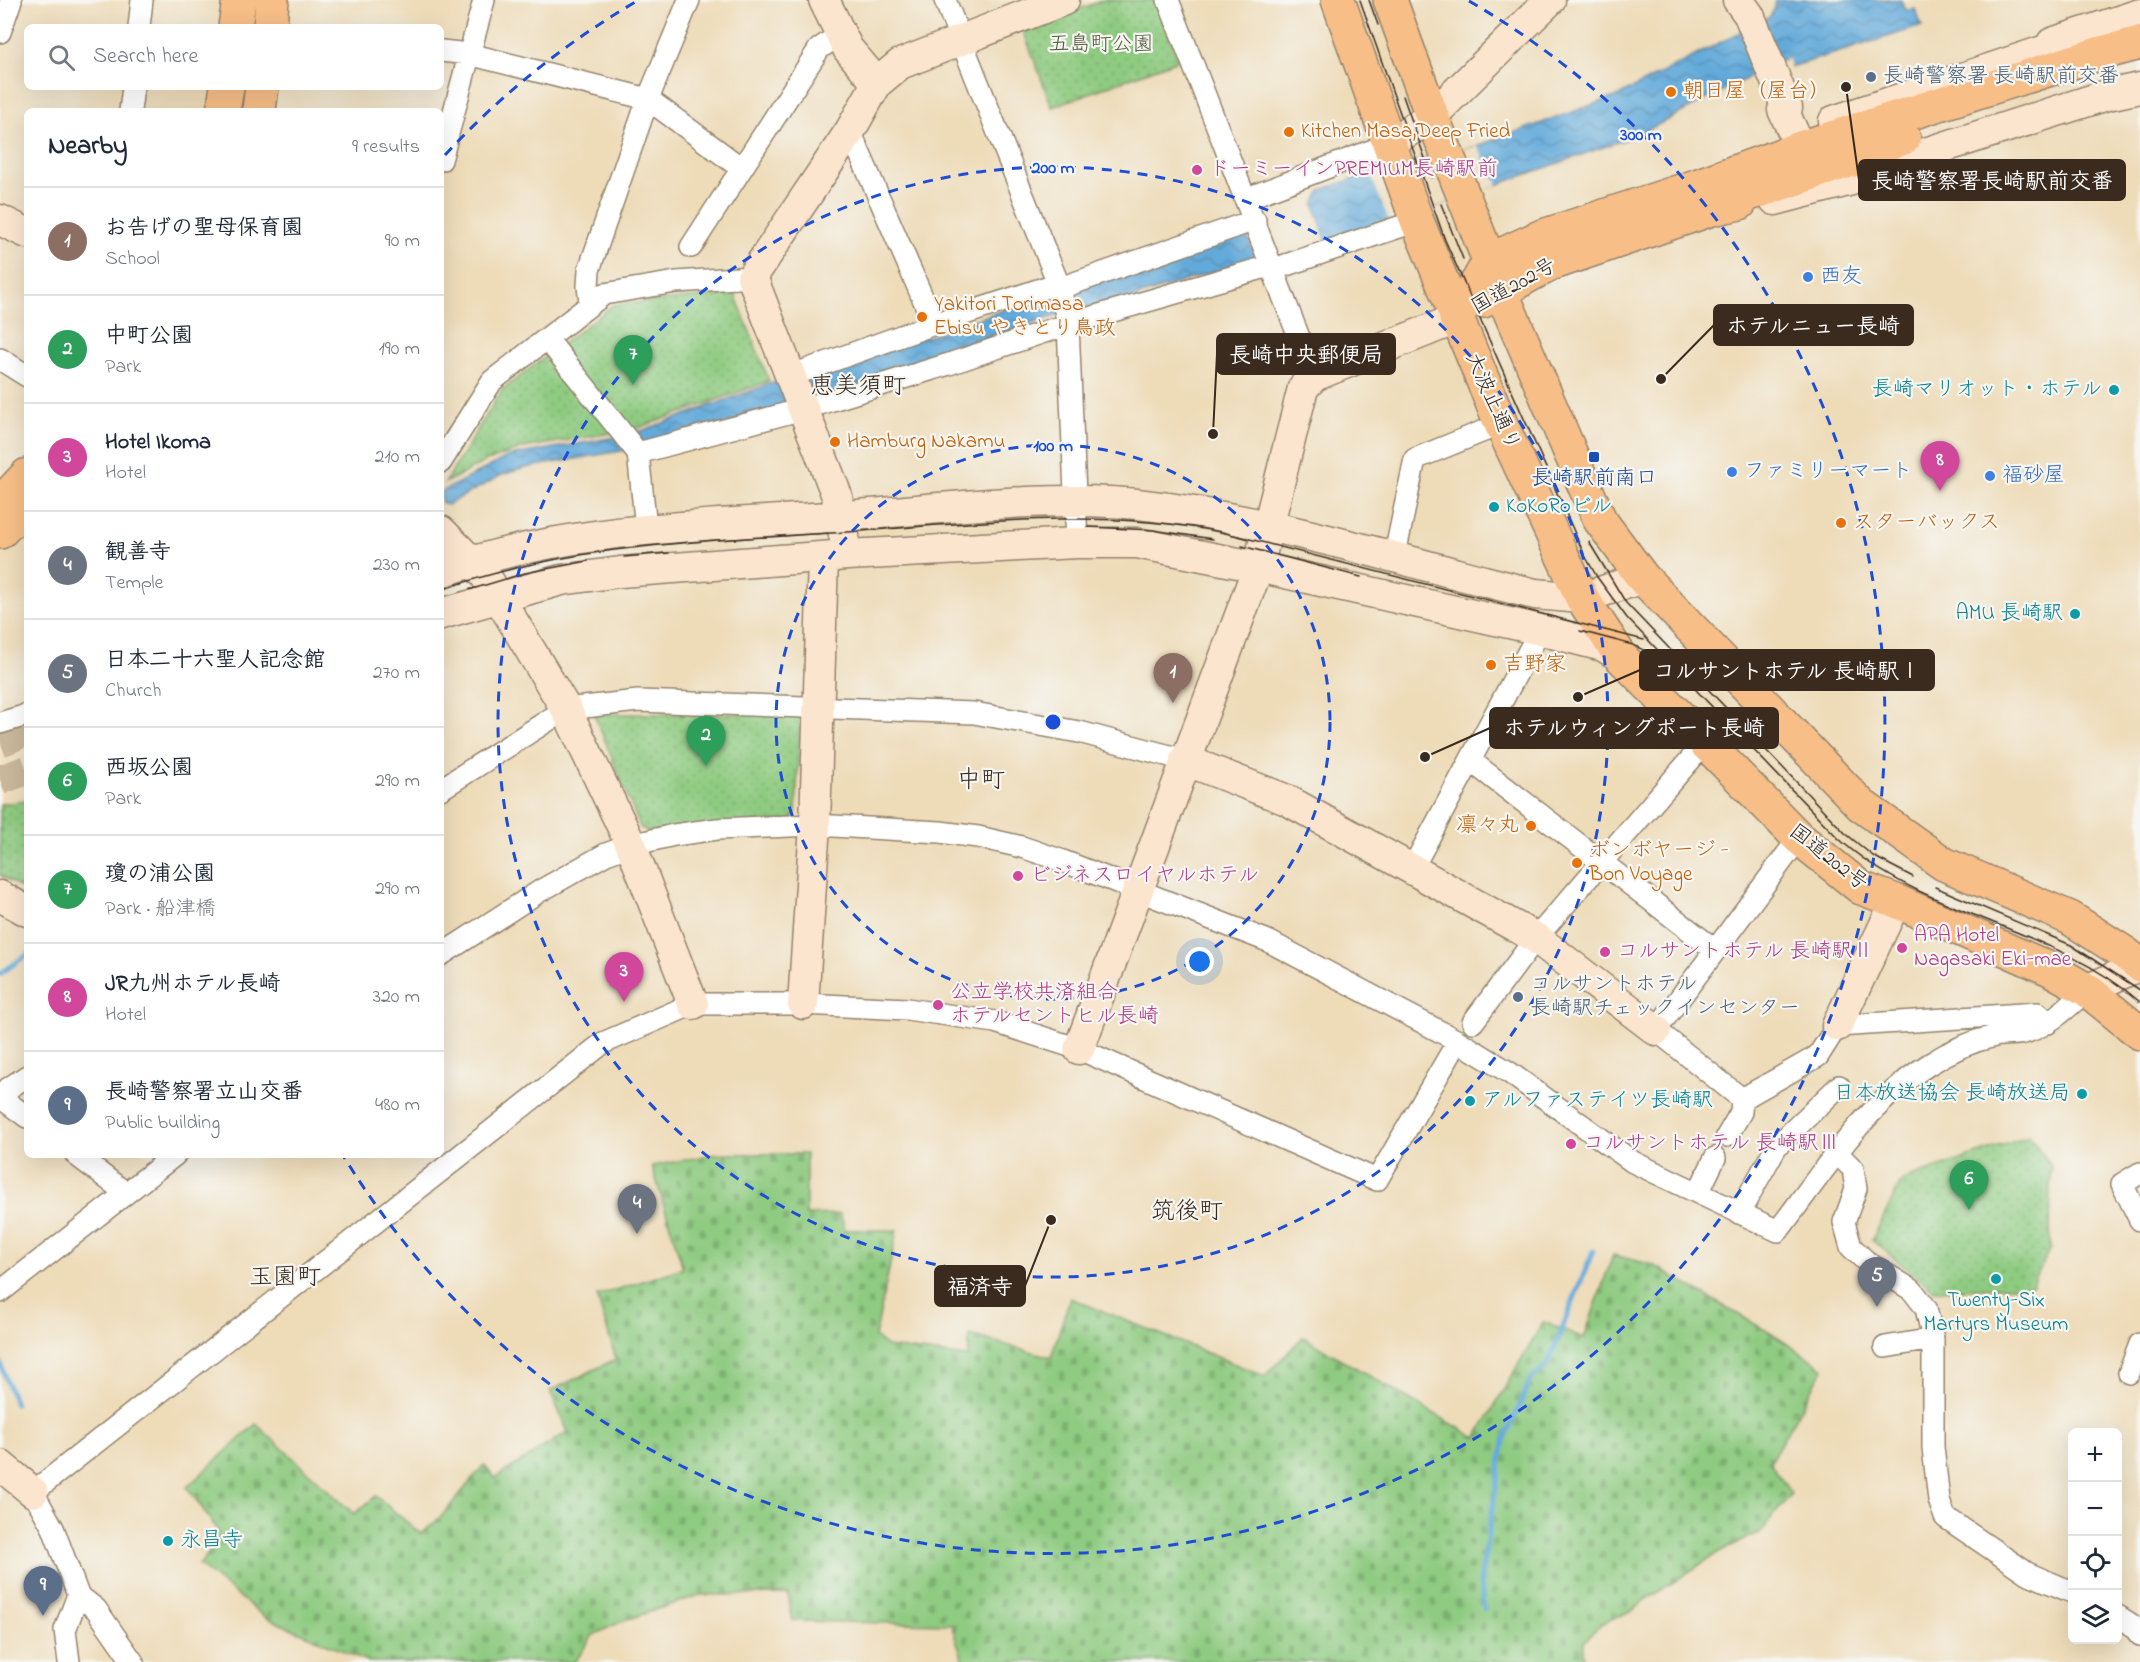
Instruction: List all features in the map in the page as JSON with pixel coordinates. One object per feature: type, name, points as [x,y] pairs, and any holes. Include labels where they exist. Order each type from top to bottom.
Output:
[{"type":"highway","points":[[235,24],[239,0]]},
{"type":"highway","points":[[270,24],[272,0]]},
{"type":"highway","name":"大波止通り","points":[[1338,0],[1392,152],[1456,319],[1582,598],[1621,657]]},
{"type":"highway","points":[[1390,0],[1432,116],[1501,291],[1600,520],[1643,578],[1861,805],[1944,864],[2070,918],[2127,954],[2140,965]]},
{"type":"highway","name":"国道202号","points":[[1799,135],[1863,157],[1864,162],[2101,62],[2140,43]]},
{"type":"highway","name":"国道202号","points":[[1456,319],[1490,260],[1540,237],[1799,135],[2101,62],[2140,81]]},
{"type":"highway","points":[[224,108],[226,90]]},
{"type":"highway","points":[[259,108],[262,90]]},
{"type":"highway","name":"国道202号","points":[[1456,319],[1548,265],[1712,209],[1740,203],[1739,197],[1798,180],[1799,135]]},
{"type":"highway","points":[[0,504],[24,478]]},
{"type":"highway","points":[[0,532],[24,508]]},
{"type":"highway","name":"国道202号","points":[[1621,657],[1704,744],[1799,838],[1861,888],[1896,901],[2050,969],[2086,990],[2140,1033]]},
{"type":"street","points":[[0,32],[11,0]]},
{"type":"street","points":[[139,24],[142,0]]},
{"type":"street","points":[[444,148],[484,0]]},
{"type":"street","points":[[590,302],[589,270],[648,99],[689,0]]},
{"type":"street","points":[[824,0],[848,49],[878,83]]},
{"type":"street","points":[[945,0],[1060,288],[1068,324],[1077,543]]},
{"type":"street","points":[[752,277],[850,131],[878,83],[900,64],[1064,0]]},
{"type":"street","points":[[1168,0],[1245,199],[1274,267],[1314,376]]},
{"type":"street","points":[[1245,199],[1392,152],[1550,0]]},
{"type":"street","points":[[1744,8],[1799,135],[2052,48],[2055,51],[2137,24],[2140,26]]},
{"type":"street","points":[[2052,48],[2052,43],[2140,14]]},
{"type":"street","points":[[691,247],[819,49],[840,34]]},
{"type":"street","points":[[444,51],[469,54],[648,99],[741,168]]},
{"type":"street","points":[[1740,203],[1742,210],[1867,176],[1864,162],[2107,95],[2140,81]]},
{"type":"street","points":[[130,108],[133,90]]},
{"type":"street","points":[[850,131],[933,324]]},
{"type":"street","points":[[638,453],[949,364],[1068,324],[1274,267],[1417,218]]},
{"type":"street","points":[[0,220],[24,232]]},
{"type":"street","points":[[790,377],[933,324],[1050,286],[1060,288],[1255,220]]},
{"type":"street","points":[[444,457],[492,381],[547,339],[590,302],[604,294],[620,290],[752,277]]},
{"type":"street","points":[[752,277],[837,496],[842,516],[817,707],[814,825],[803,1005]]},
{"type":"street","points":[[1079,1048],[1258,567],[1303,388],[1314,376],[1456,319]]},
{"type":"street","points":[[547,339],[638,453],[646,528]]},
{"type":"street","points":[[0,359],[24,374]]},
{"type":"street","points":[[1394,559],[1415,459],[1501,423]]},
{"type":"street","points":[[444,571],[473,560],[532,547],[646,528],[1076,500],[1151,506],[1215,515],[1534,594],[1582,598],[1643,578]]},
{"type":"street","points":[[444,534],[473,560],[498,596],[566,709],[631,845],[693,1004]]},
{"type":"street","points":[[444,613],[561,580],[620,572],[835,556],[1077,543],[1137,543],[1258,567],[1540,630],[1603,646],[1621,657]]},
{"type":"street","points":[[1534,594],[1566,561]]},
{"type":"street","points":[[1412,869],[1540,630]]},
{"type":"street","points":[[444,787],[566,709],[638,701],[974,712],[1079,732],[1185,760],[1287,800],[1412,869],[1536,938],[1742,1099]]},
{"type":"street","points":[[0,723],[24,716]]},
{"type":"street","points":[[1473,1022],[1536,938],[1704,744]]},
{"type":"street","points":[[1471,761],[1715,950]]},
{"type":"street","points":[[444,953],[540,891],[606,854],[631,845],[717,829],[814,825],[940,832],[978,837],[1022,847],[1139,889],[1268,941],[1458,1041],[1510,1073],[1633,1162],[1778,1232],[1837,1153],[1890,1094],[1928,1064],[1965,1046],[1997,1035],[2024,1034],[2048,1023],[2086,990],[2140,965]]},
{"type":"street","points":[[1656,1030],[1799,838]]},
{"type":"street","points":[[0,896],[24,909]]},
{"type":"street","points":[[1742,1099],[1818,1056],[1837,1026],[1896,901]]},
{"type":"street","points":[[33,1492],[603,1043],[693,1004],[907,1009],[995,1022],[1079,1048],[1377,1180],[1458,1041]]},
{"type":"street","points":[[1837,1026],[2038,1013],[2048,1023]]},
{"type":"street","points":[[24,1078],[0,1095],[24,1115]]},
{"type":"street","points":[[1739,1213],[1776,1147],[1839,1086]]},
{"type":"street","points":[[1727,1136],[1741,1112],[1742,1099]]},
{"type":"street","points":[[1837,1153],[1853,1169],[1856,1189],[1844,1222],[1851,1247],[1868,1263],[1912,1290],[1926,1308],[1933,1339],[1934,1447],[1939,1500],[1945,1516],[2027,1573],[2068,1590]]},
{"type":"street","points":[[80,1158],[126,1193]]},
{"type":"street","points":[[0,1292],[171,1158]]},
{"type":"street","points":[[1698,1193],[1715,1158]]},
{"type":"street","points":[[2140,1173],[2121,1184],[2140,1220]]},
{"type":"street","points":[[1885,1347],[1933,1339]]},
{"type":"street","points":[[2129,1373],[2140,1344]]},
{"type":"street","points":[[0,1465],[33,1492],[53,1528],[78,1595],[96,1609],[133,1662]]},
{"type":"street","points":[[69,1662],[65,1630],[78,1595]]},
{"type":"street","points":[[2122,1619],[2132,1625],[2140,1635]]},
{"type":"green space","name":"五島町公園","points":[[1104,0],[1156,0],[1178,60],[1052,107],[1023,30]]},
{"type":"green space","points":[[735,294],[769,381],[635,429],[523,448],[484,462],[445,483],[502,390],[613,305]]},
{"type":"green space","points":[[594,714],[792,714],[800,719],[796,812],[791,820],[648,832],[640,827]]},
{"type":"green space","points":[[24,801],[24,890],[0,875],[0,804]]},
{"type":"green space","points":[[2030,1136],[2051,1166],[2050,1248],[2032,1286],[1933,1290],[1872,1240],[1902,1180]]},
{"type":"green space","points":[[715,1154],[806,1154],[806,1215],[840,1214],[845,1230],[897,1230],[875,1337],[887,1347],[968,1357],[970,1335],[1051,1357],[1070,1298],[1265,1376],[1303,1337],[1476,1438],[1543,1322],[1584,1338],[1613,1255],[1653,1265],[1772,1334],[1824,1368],[1770,1462],[1791,1494],[1761,1532],[1719,1552],[1628,1612],[1602,1623],[1584,1642],[1583,1660],[1579,1662],[1404,1662],[1401,1659],[1398,1662],[964,1662],[951,1624],[792,1621],[788,1594],[700,1595],[625,1620],[593,1635],[575,1662],[369,1662],[265,1617],[199,1565],[217,1543],[218,1530],[187,1487],[256,1424],[354,1514],[376,1496],[421,1534],[441,1517],[484,1465],[495,1478],[568,1432],[550,1391],[616,1359],[597,1296],[683,1268],[652,1166]]},
{"type":"water","points":[[1776,0],[1901,0],[1906,10],[1915,9],[1922,26],[1791,67],[1788,57],[1640,134],[1390,223],[1327,242],[1314,204],[1321,190],[1370,173],[1477,146],[1620,95],[1771,16]]},
{"type":"water","points":[[1246,231],[1256,258],[1126,300],[1060,314],[818,399],[626,450],[525,468],[502,475],[447,505],[444,504],[444,490],[509,456],[633,434],[775,382],[809,378],[1069,287]]},
{"type":"pier","points":[[1477,146],[1498,185],[1390,223],[1370,173]]},
{"type":"waterway","points":[[0,974],[24,957]]},
{"type":"waterway","points":[[1484,1609],[1480,1582],[1504,1441],[1531,1379],[1547,1366],[1593,1251]]},
{"type":"waterway","points":[[0,1362],[15,1404]]},
{"type":"tunnel","points":[[0,742],[24,732]]},
{"type":"tunnel","points":[[0,780],[24,771]]},
{"type":"tram line","points":[[1360,0],[1445,240],[1584,554],[1597,577],[1627,618],[1839,839],[1873,865],[1910,887],[2068,955],[2105,976],[2140,1002]]},
{"type":"tram line","points":[[1369,0],[1378,25]]},
{"type":"tram line","points":[[1403,96],[1432,178]]},
{"type":"tram line","points":[[1441,204],[1463,259]]},
{"type":"tram line","points":[[444,589],[490,574],[540,562],[642,547],[988,522],[1082,519],[1176,525],[1222,532],[1644,640]]},
{"type":"tram line","points":[[1088,527],[1153,530],[1213,539]]},
{"type":"tram line","points":[[1589,542],[1626,603],[1845,833],[1873,856],[1913,877]]},
{"type":"tram line","points":[[1242,546],[1361,577]]},
{"type":"tram line","points":[[624,557],[669,553]]},
{"type":"tram line","points":[[469,590],[525,573],[588,561]]},
{"type":"tram line","points":[[1580,631],[1633,645],[1659,657]]},
{"type":"tram line","points":[[1935,887],[2071,945],[2140,990]]},
{"type":"place","name":"長崎警察署 長崎駅前交番","points":[[1871,77]]},
{"type":"place","name":"長崎警察署長崎駅前交番","points":[[1846,87]]},
{"type":"place","name":"朝日屋（屋台）","points":[[1671,92]]},
{"type":"place","name":"Kitchen Masa,Deep Fried","points":[[1289,132]]},
{"type":"place","name":"ドーミーインPREMIUM長崎駅前","points":[[1197,170]]},
{"type":"place","name":"西友","points":[[1808,277]]},
{"type":"place","name":"Yakitori Torimasa Ebisu やきとり鳥政","points":[[922,317]]},
{"type":"place","name":"ホテルニュー長崎","points":[[1661,379]]},
{"type":"place","name":"瓊の浦公園","points":[[633,385]]},
{"type":"place","name":"長崎マリオット・ホテル","points":[[2114,390]]},
{"type":"place","name":"長崎中央郵便局","points":[[1213,434]]},
{"type":"place","name":"Hamburg Nakamu","points":[[835,442]]},
{"type":"place","name":"長崎駅前南口","points":[[1594,457]]},
{"type":"place","name":"ファミリーマート","points":[[1732,472]]},
{"type":"place","name":"福砂屋","points":[[1990,476]]},
{"type":"place","name":"JR九州ホテル長崎","points":[[1940,491]]},
{"type":"place","name":"KoKoRoビル","points":[[1494,507]]},
{"type":"place","name":"スターバックス","points":[[1841,523]]},
{"type":"place","name":"AMU 長崎駅","points":[[2075,614]]},
{"type":"place","name":"吉野家","points":[[1491,665]]},
{"type":"place","name":"コルサントホテル 長崎駅Ⅰ","points":[[1578,697]]},
{"type":"place","name":"お告げの聖母保育園","points":[[1173,703]]},
{"type":"place","name":"ホテルウィングポート長崎","points":[[1425,757]]},
{"type":"place","name":"中町公園","points":[[706,766]]},
{"type":"place","name":"凛々丸","points":[[1531,826]]},
{"type":"place","name":"ボンボヤージ - Bon Voyage","points":[[1577,863]]},
{"type":"place","name":"ビジネスロイヤルホテル","points":[[1018,876]]},
{"type":"place","name":"APA Hotel Nagasaki Eki-mae","points":[[1902,948]]},
{"type":"place","name":"コルサントホテル 長崎駅Ⅱ","points":[[1605,952]]},
{"type":"place","name":"コルサントホテル 長崎駅チェックインセンター","points":[[1518,997]]},
{"type":"place","name":"Hotel Ikoma","points":[[624,1002]]},
{"type":"place","name":"公立学校共済組合 ホテルセントヒル長崎","points":[[938,1005]]},
{"type":"place","name":"日本放送協会 長崎放送局","points":[[2082,1094]]},
{"type":"place","name":"アルファステイツ長崎駅","points":[[1470,1101]]},
{"type":"place","name":"コルサントホテル 長崎駅Ⅲ","points":[[1571,1144]]},
{"type":"place","name":"西坂公園","points":[[1969,1210]]},
{"type":"place","name":"福済寺","points":[[1051,1220]]},
{"type":"place","name":"観善寺","points":[[637,1234]]},
{"type":"place","name":"Twenty-Six Martyrs Museum","points":[[1996,1279]]},
{"type":"place","name":"日本二十六聖人記念館","points":[[1877,1307]]},
{"type":"place","name":"永昌寺","points":[[168,1541]]},
{"type":"place","name":"長崎警察署立山交番","points":[[43,1616]]},
{"type":"district","name":"恵美須町","points":[[858,387]]},
{"type":"district","name":"中町","points":[[981,781]]},
{"type":"district","name":"筑後町","points":[[1187,1212]]},
{"type":"district","name":"玉園町","points":[[285,1278]]}]
